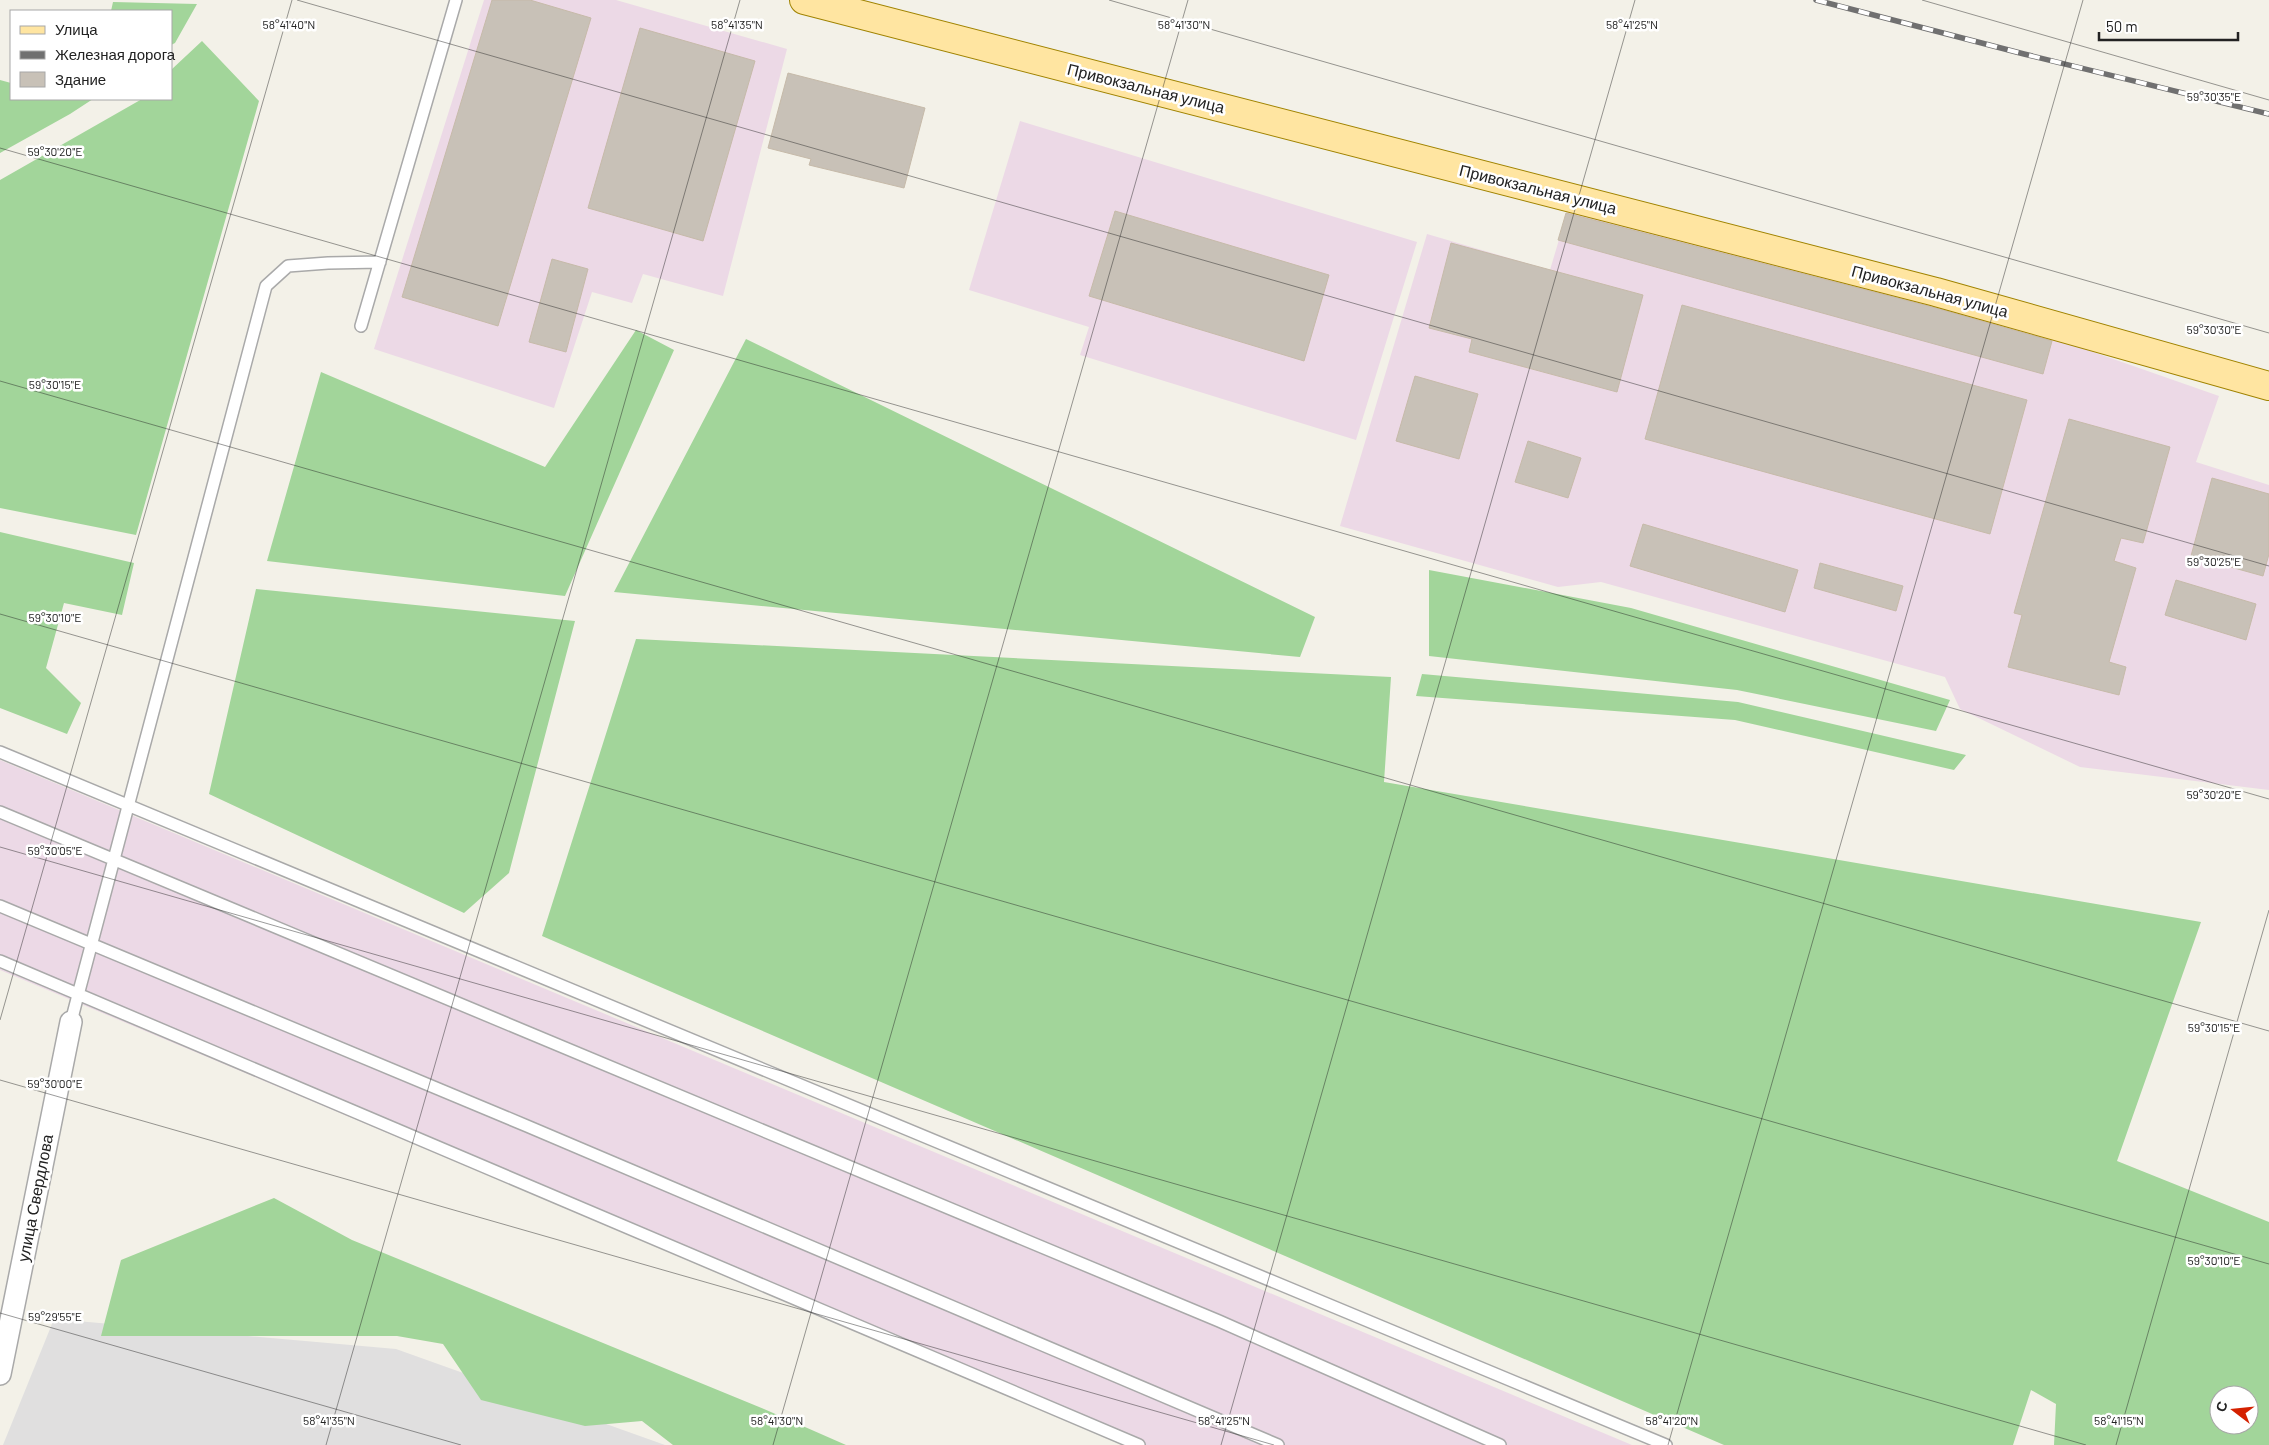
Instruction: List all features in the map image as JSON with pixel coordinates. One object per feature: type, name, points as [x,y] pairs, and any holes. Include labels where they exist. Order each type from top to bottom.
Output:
[{"type":"main road","name":"Привокзальная улица","points":[[804,0],[1936,292],[2269,386]]},
{"type":"street","name":"улица Свердлова","points":[[0,1374],[71,1022]]},
{"type":"lane","points":[[362,326],[456,0]]},
{"type":"lane","points":[[71,1022],[266,286],[288,266],[328,262],[380,262]]},
{"type":"lane","points":[[0,752],[1666,1445]]},
{"type":"lane","points":[[0,812],[1210,1317],[1500,1445]]},
{"type":"lane","points":[[0,906],[527,1126],[1278,1445]]},
{"type":"lane","points":[[0,962],[970,1371],[1139,1445]]},
{"type":"shaded area","points":[[484,0],[616,0],[787,49],[723,296],[643,274],[632,303],[592,292],[554,408],[374,349]]},
{"type":"shaded area","points":[[1020,121],[1417,242],[1356,440],[1080,355],[1089,327],[969,290]]},
{"type":"shaded area","points":[[1569,206],[2056,339],[2219,396],[2196,462],[2269,485],[2269,790],[2080,767],[1960,709],[1945,677],[1601,582],[1558,587],[1340,526],[1427,234],[1550,270]]},
{"type":"shaded area","points":[[0,760],[1632,1445],[1130,1445],[0,970]]},
{"type":"shaded area","points":[[54,1319],[396,1349],[665,1445],[3,1445]]},
{"type":"green space","points":[[113,2],[197,4],[175,43],[172,44],[172,10],[111,10]]},
{"type":"green space","points":[[202,41],[259,101],[136,535],[0,508],[0,180],[140,100],[172,100],[172,69]]},
{"type":"green space","points":[[0,80],[10,83],[10,100],[91,100],[70,114],[0,153]]},
{"type":"green space","points":[[636,330],[674,350],[565,596],[267,561],[321,372],[545,467]]},
{"type":"green space","points":[[746,339],[1315,617],[1300,657],[614,592]]},
{"type":"green space","points":[[0,532],[134,563],[122,615],[64,603],[46,668],[81,703],[67,734],[0,708]]},
{"type":"green space","points":[[1429,570],[1631,608],[1950,700],[1936,731],[1737,690],[1429,656]]},
{"type":"green space","points":[[256,589],[575,621],[509,873],[464,913],[209,794]]},
{"type":"green space","points":[[636,639],[1391,677],[1384,782],[2201,922],[2117,1161],[2269,1222],[2269,1445],[2054,1445],[2056,1404],[2031,1390],[2013,1445],[1724,1445],[542,936]]},
{"type":"green space","points":[[1422,674],[1738,702],[1966,755],[1954,770],[1735,720],[1416,696]]},
{"type":"green space","points":[[274,1198],[352,1240],[764,1409],[846,1445],[673,1445],[642,1421],[585,1426],[481,1400],[443,1344],[397,1336],[101,1336],[121,1260]]},
{"type":"building","points":[[492,0],[530,0],[591,18],[498,326],[402,297]]},
{"type":"building","points":[[640,28],[755,61],[703,241],[588,208]]},
{"type":"building","points":[[788,73],[925,108],[904,188],[809,165],[811,159],[768,148]]},
{"type":"building","points":[[1115,211],[1329,275],[1304,361],[1089,296]]},
{"type":"building","points":[[1566,213],[1932,307],[2052,341],[2043,374],[1558,240]]},
{"type":"building","points":[[1451,243],[1643,295],[1617,392],[1469,352],[1472,339],[1429,328]]},
{"type":"building","points":[[552,259],[588,269],[566,352],[529,342]]},
{"type":"building","points":[[1682,305],[2027,400],[1990,534],[1645,439]]},
{"type":"building","points":[[1415,376],[1478,394],[1459,459],[1396,441]]},
{"type":"building","points":[[2069,419],[2170,447],[2143,543],[2121,538],[2114,561],[2136,568],[2109,662],[2126,667],[2119,695],[2008,667],[2022,615],[2014,613]]},
{"type":"building","points":[[1528,441],[1581,458],[1568,498],[1515,482]]},
{"type":"building","points":[[2212,478],[2269,494],[2269,554],[2263,576],[2191,556]]},
{"type":"building","points":[[1643,524],[1798,570],[1785,612],[1630,566]]},
{"type":"building","points":[[1820,563],[1903,586],[1896,611],[1814,588]]},
{"type":"building","points":[[2176,580],[2256,604],[2246,640],[2165,615]]},
{"type":"railway","points":[[1816,0],[2024,54],[2269,114]]}]
